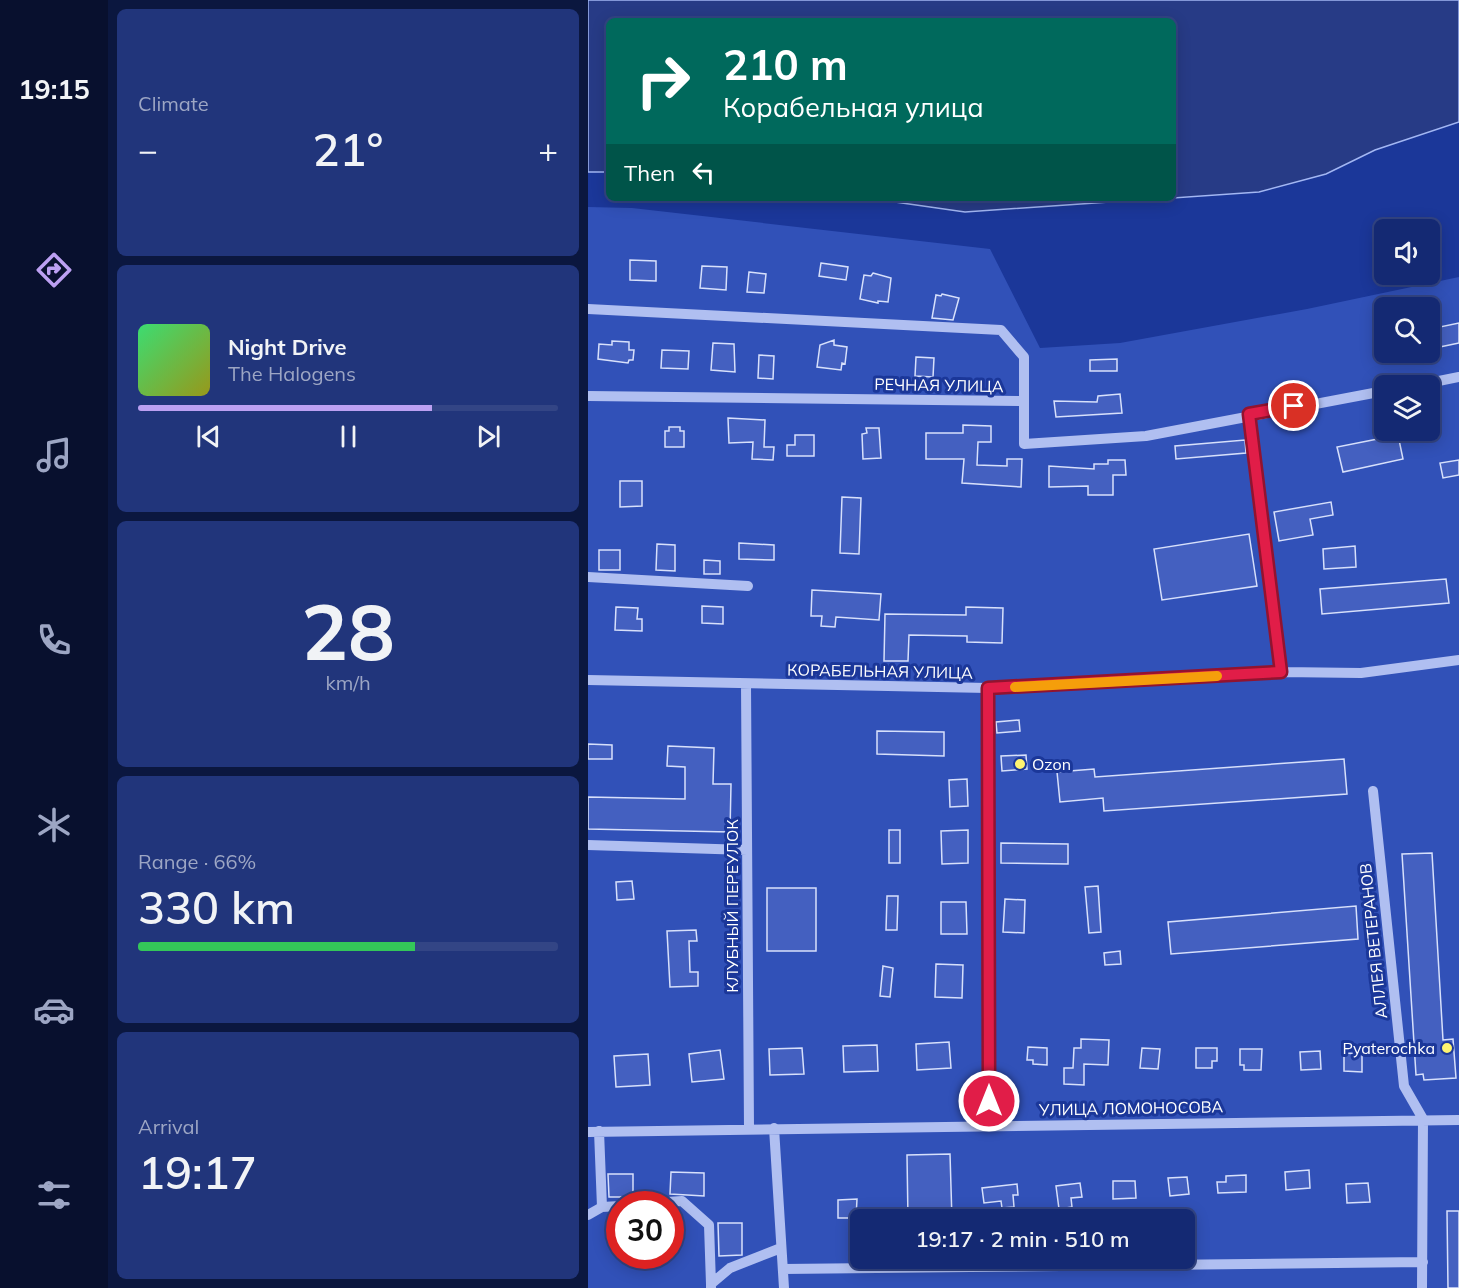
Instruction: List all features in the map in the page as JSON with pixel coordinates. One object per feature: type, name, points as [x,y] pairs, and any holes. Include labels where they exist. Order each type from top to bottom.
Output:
[{"type":"street","points":[[588,309],[1001,330],[1024,357],[1024,401]]},
{"type":"street","points":[[1440,381],[1459,377]]},
{"type":"street","name":"РЕЧНАЯ УЛИЦА","points":[[588,396],[1024,401],[1024,444],[1146,436],[1249,414],[1374,393]]},
{"type":"street","points":[[1249,414],[1281,672]]},
{"type":"street","points":[[588,577],[748,586]]},
{"type":"street","name":"КОРАБЕЛЬНАЯ УЛИЦА","points":[[588,680],[988,688],[1281,672],[1360,673],[1459,660]]},
{"type":"street","name":"КЛУБНЫЙ ПЕРЕУЛОК","points":[[746,684],[749,1128]]},
{"type":"street","points":[[988,688],[989,1124]]},
{"type":"street","name":"АЛЛЕЯ ВЕТЕРАНОВ","points":[[1373,790],[1404,1086],[1423,1119]]},
{"type":"street","points":[[588,845],[747,850]]},
{"type":"street","points":[[1422,1288],[1423,1119]]},
{"type":"street","name":"УЛИЦА ЛОМОНОСОВА","points":[[594,1131],[989,1124],[1459,1120]]},
{"type":"street","points":[[774,1128],[783,1288]]},
{"type":"street","points":[[594,1131],[602,1207]]},
{"type":"street","points":[[684,1203],[709,1225],[711,1286]]},
{"type":"street","points":[[588,1215],[606,1207]]},
{"type":"street","points":[[711,1286],[730,1268],[781,1248]]},
{"type":"street","points":[[783,1269],[1422,1262]]},
{"type":"shaded area","points":[[588,0],[1459,0],[1459,122],[1375,150],[1326,174],[1259,192],[1176,198],[1176,18],[606,18],[606,172],[588,172]]},
{"type":"shaded area","points":[[888,201],[1124,201],[965,212]]},
{"type":"shaded area","points":[[588,207],[632,208],[990,249],[1040,348],[1120,343],[1307,309],[1421,285],[1440,285],[1440,281],[1459,277],[1459,1288],[588,1288]]},
{"type":"building","points":[[630,260],[656,261],[656,281],[630,280]]},
{"type":"building","points":[[821,263],[848,267],[846,280],[819,276]]},
{"type":"building","points":[[702,266],[727,267],[726,290],[700,288]]},
{"type":"building","points":[[749,272],[766,274],[764,293],[747,292]]},
{"type":"building","points":[[873,273],[891,278],[888,302],[878,301],[878,303],[860,299],[864,275],[871,276]]},
{"type":"building","points":[[942,294],[959,298],[953,320],[932,318],[936,295],[941,296]]},
{"type":"building","points":[[1459,323],[1459,343],[1440,347],[1440,327]]},
{"type":"building","points":[[834,340],[834,345],[847,347],[845,364],[842,363],[841,370],[817,367],[820,345]]},
{"type":"building","points":[[612,341],[629,342],[629,350],[634,350],[633,360],[629,360],[628,363],[598,359],[599,344],[612,345]]},
{"type":"building","points":[[713,343],[734,344],[735,372],[711,370]]},
{"type":"building","points":[[662,350],[689,351],[688,369],[661,368]]},
{"type":"building","points":[[759,355],[774,356],[773,379],[758,378]]},
{"type":"building","points":[[916,357],[934,358],[933,377],[915,376]]},
{"type":"building","points":[[1117,359],[1117,371],[1090,371],[1090,360]]},
{"type":"building","points":[[1120,394],[1122,413],[1056,417],[1054,401],[1097,402],[1098,396]]},
{"type":"building","points":[[728,418],[765,420],[764,447],[774,447],[773,460],[752,459],[753,442],[729,443]]},
{"type":"building","points":[[963,425],[991,426],[991,442],[978,442],[977,465],[1007,466],[1007,459],[1022,459],[1021,487],[962,483],[964,459],[926,459],[926,433],[963,433]]},
{"type":"building","points":[[669,427],[680,427],[680,431],[684,431],[684,447],[665,447],[665,431],[669,431]]},
{"type":"building","points":[[866,428],[879,428],[881,458],[863,459],[862,434],[867,433]]},
{"type":"building","points":[[795,435],[814,435],[814,456],[787,456],[787,445],[795,445]]},
{"type":"building","points":[[1245,440],[1246,453],[1176,459],[1175,446]]},
{"type":"building","points":[[1374,440],[1399,441],[1403,459],[1343,472],[1337,447]]},
{"type":"building","points":[[1108,460],[1125,460],[1126,475],[1113,475],[1113,495],[1088,495],[1088,486],[1049,487],[1049,466],[1094,469],[1094,464],[1108,464]]},
{"type":"building","points":[[1459,460],[1459,475],[1443,478],[1440,463]]},
{"type":"building","points":[[620,481],[642,481],[642,506],[620,507]]},
{"type":"building","points":[[842,497],[861,498],[859,554],[840,553]]},
{"type":"building","points":[[1331,502],[1333,515],[1310,519],[1313,535],[1279,541],[1274,512]]},
{"type":"building","points":[[1249,534],[1257,586],[1162,600],[1154,549]]},
{"type":"building","points":[[739,543],[774,545],[774,560],[739,559]]},
{"type":"building","points":[[657,544],[675,545],[675,571],[656,570]]},
{"type":"building","points":[[1355,546],[1356,567],[1324,569],[1323,549]]},
{"type":"building","points":[[599,550],[620,550],[620,570],[599,570]]},
{"type":"building","points":[[704,560],[720,561],[720,574],[704,574]]},
{"type":"building","points":[[1446,579],[1449,603],[1322,614],[1320,589]]},
{"type":"building","points":[[812,590],[881,594],[879,620],[836,617],[835,627],[821,626],[822,616],[811,616]]},
{"type":"building","points":[[702,606],[723,607],[723,624],[702,623]]},
{"type":"building","points":[[616,607],[638,608],[637,619],[642,619],[642,631],[615,630]]},
{"type":"building","points":[[966,607],[1003,608],[1002,643],[967,642],[967,636],[909,635],[908,661],[884,661],[885,614],[966,615]]},
{"type":"building","points":[[1019,720],[1020,731],[997,733],[996,722]]},
{"type":"building","points":[[877,731],[944,732],[944,756],[877,754]]},
{"type":"building","points":[[588,744],[612,745],[612,759],[588,759]]},
{"type":"building","points":[[668,746],[714,748],[713,784],[731,784],[730,832],[588,829],[588,797],[685,799],[685,767],[667,766]]},
{"type":"building","points":[[1026,755],[1027,769],[1002,771],[1001,756]]},
{"type":"building","points":[[1344,759],[1347,794],[1104,811],[1103,798],[1060,802],[1057,772],[1094,769],[1095,777]]},
{"type":"building","points":[[967,779],[968,806],[950,807],[949,780]]},
{"type":"building","points":[[889,830],[900,830],[900,863],[889,863]]},
{"type":"building","points":[[968,830],[968,863],[942,864],[941,831]]},
{"type":"building","points":[[1001,843],[1068,844],[1068,864],[1001,863]]},
{"type":"building","points":[[1432,853],[1443,1040],[1453,1039],[1456,1078],[1424,1080],[1423,1074],[1416,1075],[1402,854]]},
{"type":"building","points":[[632,881],[634,899],[617,900],[616,882]]},
{"type":"building","points":[[1098,886],[1101,932],[1089,933],[1085,887]]},
{"type":"building","points":[[767,888],[816,888],[816,951],[767,951]]},
{"type":"building","points":[[887,896],[898,896],[897,930],[886,930]]},
{"type":"building","points":[[1005,899],[1025,900],[1024,933],[1003,932]]},
{"type":"building","points":[[941,902],[966,902],[967,934],[941,934]]},
{"type":"building","points":[[1356,906],[1358,939],[1171,954],[1168,922]]},
{"type":"building","points":[[696,930],[697,941],[689,941],[690,972],[698,972],[698,986],[670,987],[667,931]]},
{"type":"building","points":[[1120,951],[1121,964],[1105,965],[1104,953]]},
{"type":"building","points":[[936,964],[963,965],[962,998],[935,997]]},
{"type":"building","points":[[883,966],[893,968],[890,997],[880,996]]},
{"type":"building","points":[[1081,1039],[1109,1040],[1108,1065],[1084,1064],[1084,1085],[1064,1084],[1064,1068],[1073,1068],[1074,1048],[1081,1048]]},
{"type":"building","points":[[949,1042],[951,1068],[917,1070],[916,1044]]},
{"type":"building","points":[[877,1045],[878,1071],[844,1072],[843,1046]]},
{"type":"building","points":[[1028,1047],[1047,1048],[1047,1065],[1033,1064],[1033,1060],[1027,1060]]},
{"type":"building","points":[[802,1048],[804,1074],[770,1075],[769,1049]]},
{"type":"building","points":[[1142,1048],[1160,1049],[1158,1069],[1140,1068]]},
{"type":"building","points":[[1196,1048],[1217,1048],[1217,1061],[1212,1061],[1212,1068],[1196,1068]]},
{"type":"building","points":[[1240,1049],[1262,1049],[1261,1070],[1244,1070],[1244,1065],[1240,1065]]},
{"type":"building","points":[[720,1050],[724,1079],[692,1082],[689,1054]]},
{"type":"building","points":[[1320,1051],[1321,1069],[1301,1070],[1300,1052]]},
{"type":"building","points":[[1344,1053],[1362,1054],[1362,1072],[1344,1071]]},
{"type":"building","points":[[648,1054],[650,1085],[616,1087],[614,1056]]},
{"type":"building","points":[[950,1154],[952,1209],[908,1209],[907,1155]]},
{"type":"building","points":[[1309,1170],[1310,1188],[1286,1190],[1285,1172]]},
{"type":"building","points":[[671,1172],[704,1173],[704,1196],[684,1195],[684,1191],[670,1191]]},
{"type":"building","points":[[608,1174],[633,1174],[633,1191],[609,1191]]},
{"type":"building","points":[[1246,1175],[1246,1192],[1218,1193],[1217,1182],[1226,1182],[1226,1176]]},
{"type":"building","points":[[1187,1177],[1189,1194],[1170,1196],[1168,1178]]},
{"type":"building","points":[[1113,1181],[1135,1181],[1136,1198],[1113,1199]]},
{"type":"building","points":[[1080,1183],[1082,1197],[1071,1198],[1072,1207],[1059,1209],[1056,1186]]},
{"type":"building","points":[[1368,1183],[1370,1202],[1347,1203],[1346,1184]]},
{"type":"building","points":[[1017,1184],[1018,1195],[1013,1195],[1014,1207],[1002,1208],[1001,1201],[984,1203],[982,1188]]},
{"type":"building","points":[[857,1199],[856,1209],[850,1209],[850,1218],[838,1218],[838,1200]]},
{"type":"building","points":[[1447,1211],[1459,1211],[1459,1288],[1448,1288]]},
{"type":"building","points":[[718,1223],[742,1223],[742,1255],[719,1256]]},
{"type":"slow traffic","points":[[1015,687],[1217,676]]},
{"type":"place","name":"Ozon","points":[[1020,764]]},
{"type":"place","name":"Pyaterochka","points":[[1447,1048]]},
{"type":"route","points":[[989,1101],[988,688],[1281,672],[1249,414],[1294,406]]}]
